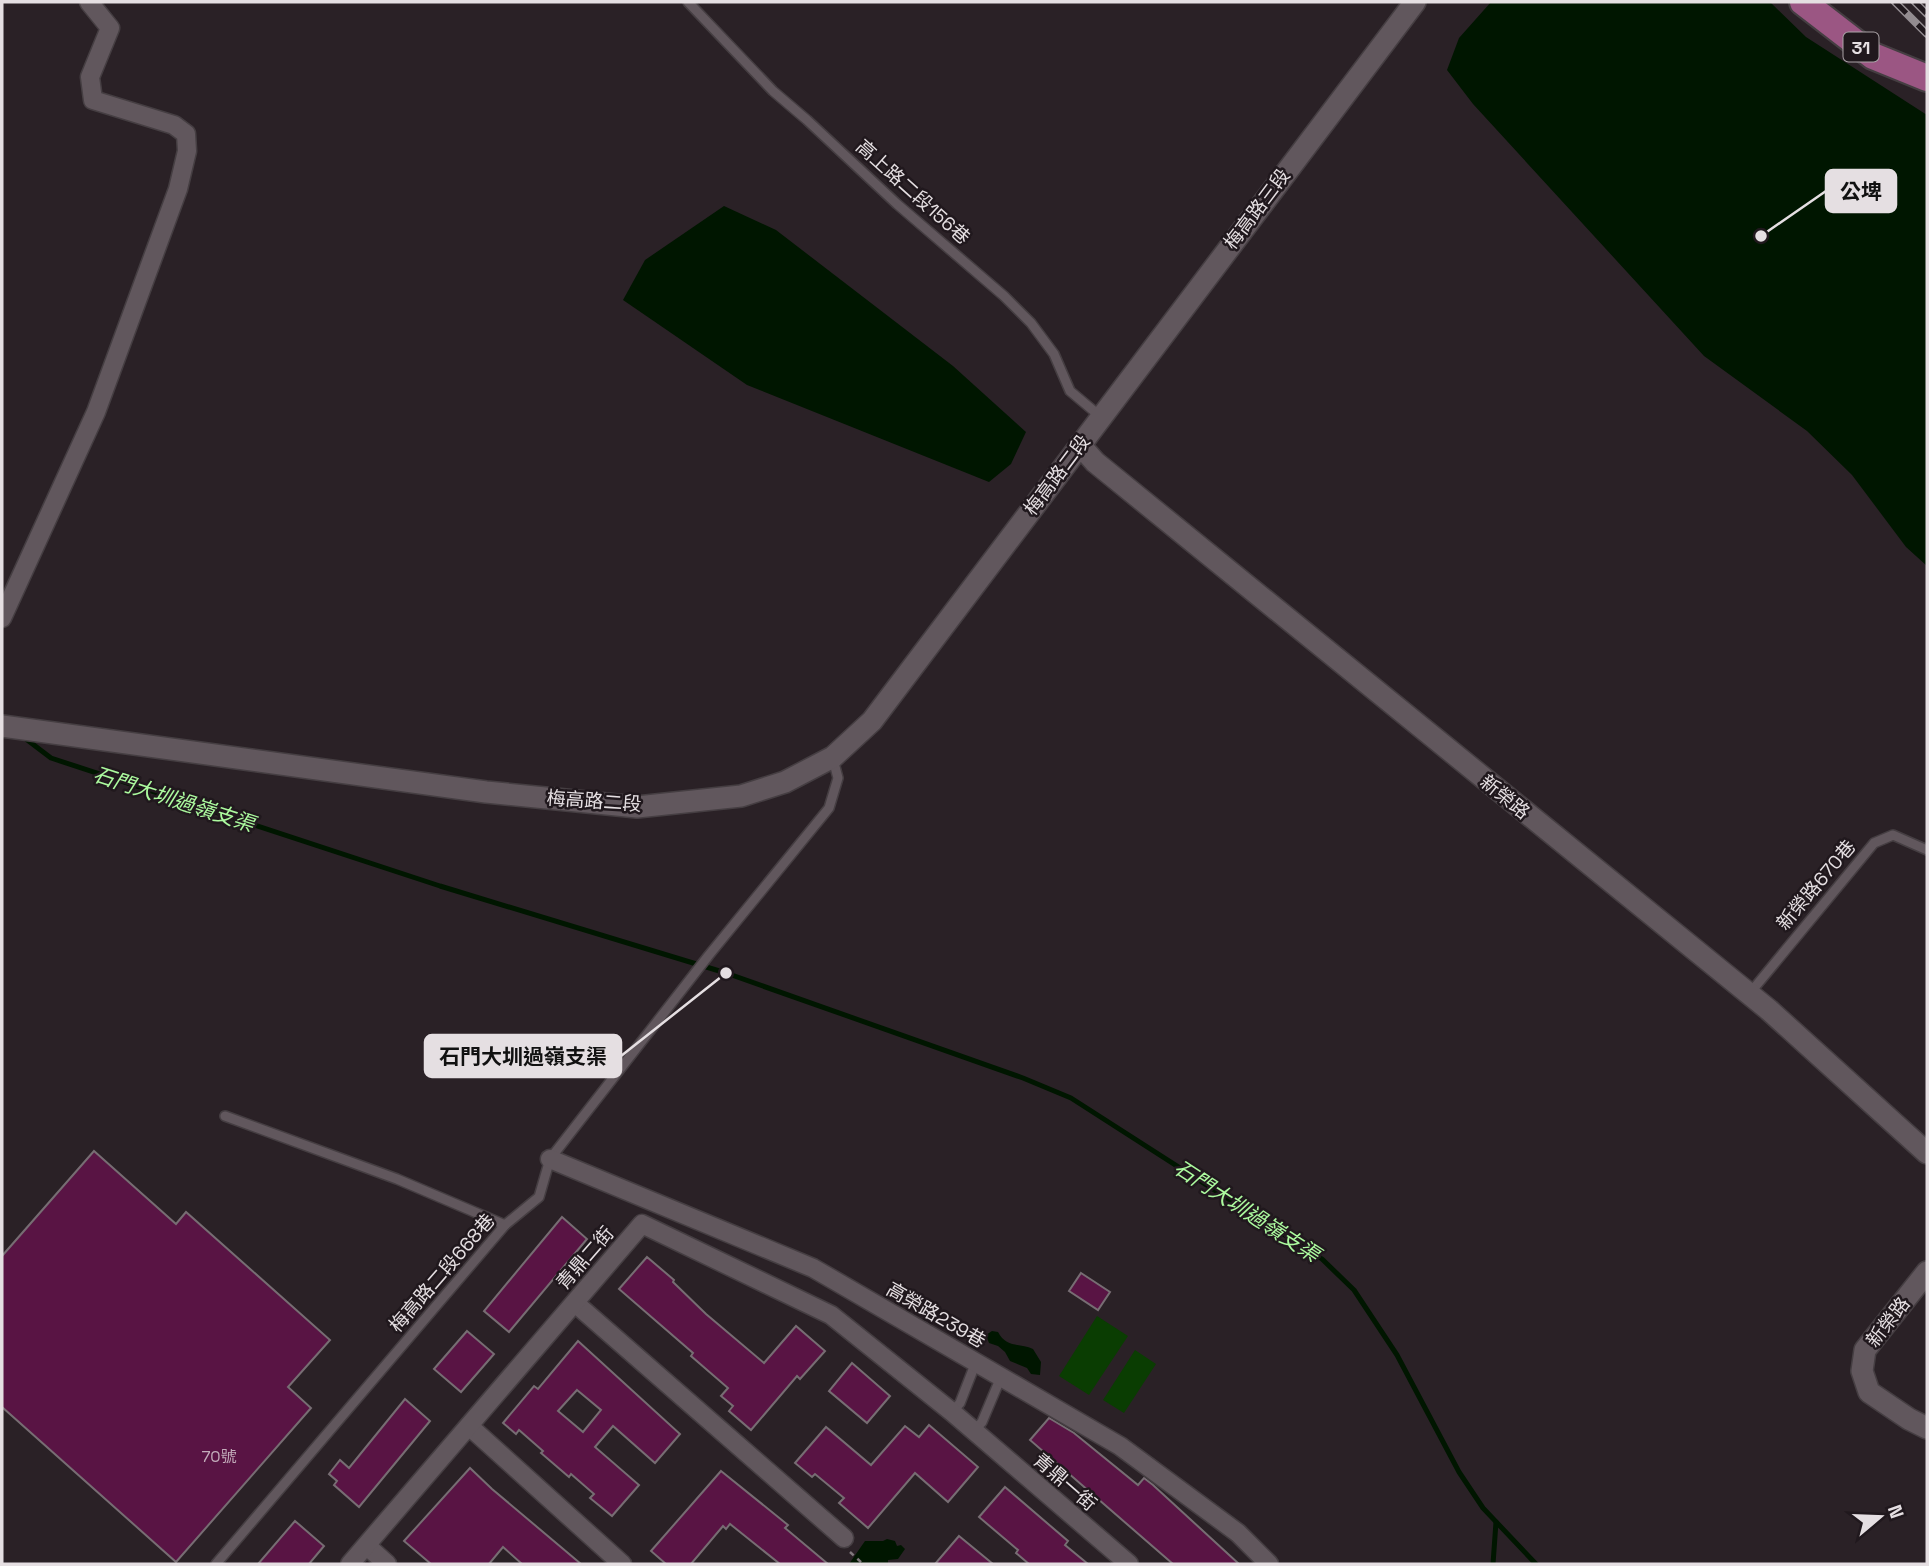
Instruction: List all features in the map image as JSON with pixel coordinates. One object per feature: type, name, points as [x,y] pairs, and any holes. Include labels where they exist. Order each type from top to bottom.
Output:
[{"type":"main road","name":"31","points":[[1803,2],[1873,56],[1927,78]]},
{"type":"street","points":[[2,618],[96,412],[178,189],[187,151],[186,134],[174,125],[93,100],[90,77],[110,27],[89,2]]},
{"type":"street","name":"梅高路三段","points":[[1101,417],[1415,2]]},
{"type":"street","name":"梅高路二段","points":[[12,728],[486,792],[637,807],[741,796],[785,782],[833,757],[872,721],[1101,417]]},
{"type":"street","name":"新榮路","points":[[1080,445],[1095,462],[1749,994],[1927,1153]]},
{"type":"street","name":"高榮路239巷","points":[[550,1159],[813,1268],[1120,1446],[1238,1533],[1269,1564]]},
{"type":"street","name":"青鼎二街","points":[[350,1564],[642,1224],[831,1315],[952,1412]]},
{"type":"street","name":"新榮路","points":[[1927,1272],[1865,1350],[1862,1371],[1869,1392],[1927,1428]]},
{"type":"street","points":[[575,1303],[848,1546]]},
{"type":"street","name":"青鼎一街","points":[[952,1412],[1129,1564]]},
{"type":"street","points":[[469,1426],[622,1564]]},
{"type":"street","points":[[367,1546],[387,1564]]},
{"type":"lane","name":"高上路二段156巷","points":[[688,2],[773,91],[1031,323],[1054,354],[1070,391],[1101,417]]},
{"type":"lane","name":"梅高路二段668巷","points":[[216,1564],[505,1225],[539,1198],[550,1159],[709,955],[829,807],[838,778],[833,757]]},
{"type":"lane","name":"新榮路670巷","points":[[1749,994],[1874,843],[1893,835],[1927,849]]},
{"type":"lane","points":[[225,1116],[397,1179],[505,1225]]},
{"type":"lane","points":[[952,1412],[960,1403],[976,1362]]},
{"type":"lane","points":[[974,1431],[982,1422],[1001,1377]]},
{"type":"path","points":[[848,1546],[863,1564]]},
{"type":"green space","points":[[1097,1316],[1128,1336],[1089,1395],[1059,1376]]},
{"type":"green space","points":[[1135,1350],[1156,1364],[1124,1413],[1103,1400]]},
{"type":"shaded area","points":[[1491,2],[1770,2],[1806,37],[1927,115],[1927,566],[1906,547],[1852,475],[1807,431],[1704,356],[1473,104],[1447,70],[1459,38]]},
{"type":"shaded area","points":[[724,206],[776,230],[953,366],[1026,432],[1011,464],[989,482],[747,385],[623,300],[645,260]]},
{"type":"shaded area","points":[[992,1331],[998,1332],[1009,1343],[1033,1349],[1041,1362],[1040,1375],[1031,1374],[1027,1368],[1010,1361],[998,1346],[989,1343],[986,1335]]},
{"type":"shaded area","points":[[865,1541],[895,1541],[897,1546],[901,1545],[905,1549],[898,1559],[888,1560],[888,1564],[849,1564]]},
{"type":"building","points":[[94,1151],[176,1224],[186,1212],[330,1340],[288,1387],[311,1408],[176,1562],[2,1407],[2,1256]]},
{"type":"building","points":[[562,1217],[587,1239],[509,1332],[484,1311]]},
{"type":"building","points":[[647,1257],[674,1280],[706,1314],[764,1363],[796,1326],[825,1351],[800,1379],[797,1376],[751,1430],[729,1411],[733,1406],[721,1396],[728,1388],[691,1356],[693,1353],[619,1289]]},
{"type":"building","points":[[1081,1273],[1110,1292],[1098,1310],[1069,1291]]},
{"type":"building","points":[[467,1331],[494,1354],[461,1392],[434,1369]]},
{"type":"building","points":[[578,1341],[680,1434],[655,1463],[613,1426],[595,1447],[639,1485],[612,1516],[590,1498],[594,1494],[571,1474],[569,1477],[519,1430],[516,1434],[503,1423],[534,1386],[538,1389]],"holes":[[[577,1390],[601,1410],[583,1432],[558,1411]]]},
{"type":"building","points":[[852,1363],[890,1396],[867,1423],[829,1391]]},
{"type":"building","points":[[405,1399],[430,1421],[359,1507],[334,1485],[337,1481],[329,1474],[340,1460],[349,1468]]},
{"type":"building","points":[[1049,1418],[1074,1433],[1138,1485],[1144,1478],[1239,1564],[1173,1564],[1030,1440]]},
{"type":"building","points":[[929,1425],[978,1467],[948,1502],[915,1473],[868,1528],[839,1503],[844,1498],[815,1474],[812,1477],[795,1463],[826,1427],[871,1465],[905,1426],[919,1437]]},
{"type":"building","points":[[470,1468],[581,1564],[522,1564],[503,1547],[489,1564],[431,1564],[404,1541]]},
{"type":"building","points":[[721,1471],[788,1525],[785,1528],[828,1564],[780,1564],[730,1524],[726,1529],[723,1526],[691,1564],[666,1564],[651,1551]]},
{"type":"building","points":[[1005,1487],[1068,1541],[1065,1545],[1088,1564],[1029,1564],[1016,1553],[1018,1550],[979,1517]]},
{"type":"building","points":[[295,1521],[324,1546],[309,1564],[258,1564]]},
{"type":"building","points":[[959,1536],[993,1564],[935,1564]]},
{"type":"waterway","name":"石門大圳過嶺支渠","points":[[22,736],[51,758],[440,886],[726,973],[1023,1078],[1071,1098],[1322,1259],[1354,1290],[1397,1355],[1459,1472],[1483,1508],[1536,1564]]},
{"type":"waterway","points":[[1493,1564],[1496,1522]]},
{"type":"railway","points":[[1895,2],[1927,34]]},
{"type":"railway","points":[[1915,2],[1927,14]]},
{"type":"place","name":"公埤","points":[[1761,236]]},
{"type":"place","name":"石門大圳過嶺支渠","points":[[726,973]]}]
